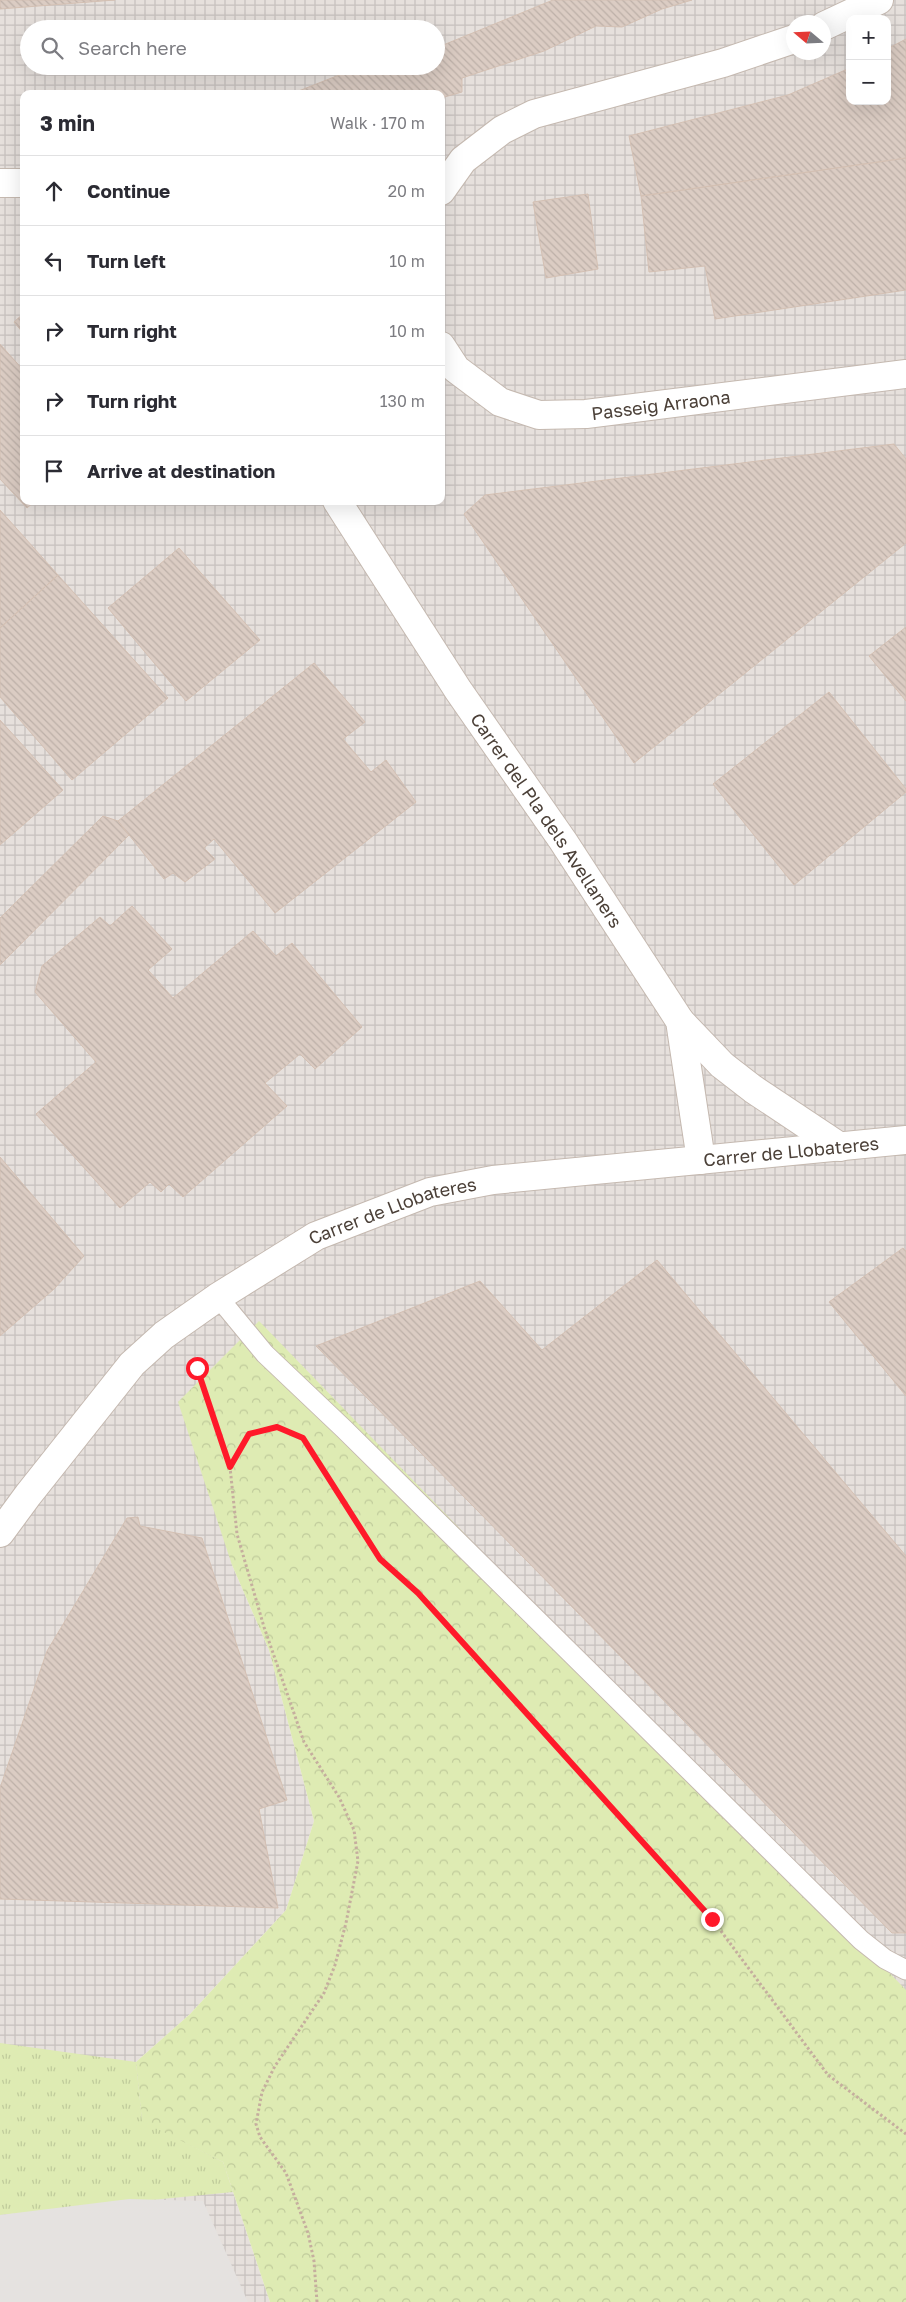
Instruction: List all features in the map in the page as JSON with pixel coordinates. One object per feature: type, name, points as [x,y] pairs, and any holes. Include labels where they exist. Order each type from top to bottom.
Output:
[{"type":"street","points":[[831,23],[879,0]]},
{"type":"street","points":[[445,185],[463,160],[502,130],[534,114],[723,63],[786,42]]},
{"type":"street","points":[[0,184],[20,183]]},
{"type":"street","name":"Passeig Arraona","points":[[445,352],[456,369],[500,402],[539,415],[586,414],[906,374]]},
{"type":"street","name":"Carrer del Pla dels Avellaners","points":[[340,505],[458,690],[563,841],[680,1021],[701,1160]]},
{"type":"street","points":[[680,1021],[730,1071],[784,1111],[840,1147]]},
{"type":"street","name":"Carrer de Llobateres","points":[[0,1533],[132,1364],[164,1335],[218,1297],[316,1236],[430,1192],[493,1180],[906,1140]]},
{"type":"lane","points":[[218,1297],[265,1354],[344,1429],[861,1940],[885,1959],[906,1970]]},
{"type":"path","points":[[197,1368],[230,1467],[237,1534],[264,1627],[304,1742],[339,1797],[354,1830],[358,1861],[346,1923],[331,1975],[324,1993],[270,2075],[262,2092],[256,2124],[260,2137],[286,2173],[308,2233],[317,2286],[317,2302]]},
{"type":"path","points":[[230,1467],[249,1434],[277,1427],[303,1438],[380,1559],[418,1593],[712,1919],[828,2075],[906,2134]]},
{"type":"shaded area","points":[[0,0],[906,0],[906,2008],[232,1565],[269,1650],[314,1821],[286,1910],[190,2014],[136,2062],[223,2162],[270,2302],[0,2302]]},
{"type":"shaded area","points":[[129,2199],[203,2201],[248,2302],[0,2302],[0,2215]]},
{"type":"green space","points":[[259,1321],[906,1990],[906,2302],[270,2302],[223,2162],[142,2121],[136,2062],[190,2014],[286,1910],[314,1821],[269,1650],[232,1565],[178,1402]]},
{"type":"green space","points":[[0,2043],[136,2062],[142,2120],[223,2162],[233,2192],[0,2215]]},
{"type":"building","points":[[0,0],[115,0],[0,9]]},
{"type":"building","points":[[553,0],[692,0],[662,9],[622,27],[596,26],[544,51],[462,78],[462,92],[445,97],[445,90],[301,90],[339,75],[445,75],[445,44]]},
{"type":"building","points":[[906,39],[906,158],[641,196],[629,136],[788,95],[846,70],[846,105],[891,105],[891,47]]},
{"type":"building","points":[[906,158],[906,290],[715,319],[705,266],[649,272],[641,196]]},
{"type":"building","points":[[588,194],[598,269],[546,278],[533,202]]},
{"type":"building","points":[[20,317],[20,329],[14,322]]},
{"type":"building","points":[[0,344],[20,366],[20,500],[0,479]]},
{"type":"building","points":[[894,444],[906,459],[906,543],[634,763],[464,514],[485,495]]},
{"type":"building","points":[[0,510],[58,575],[0,628]]},
{"type":"building","points":[[179,548],[260,640],[186,701],[108,608]]},
{"type":"building","points":[[58,575],[168,698],[72,780],[0,697],[0,628]]},
{"type":"building","points":[[906,627],[906,701],[869,656]]},
{"type":"building","points":[[314,663],[365,722],[343,739],[371,772],[386,760],[416,802],[275,913],[214,839],[204,848],[215,859],[185,882],[173,873],[164,879],[118,821]]},
{"type":"building","points":[[829,692],[906,789],[906,792],[794,885],[713,784]]},
{"type":"building","points":[[0,720],[63,790],[0,845]]},
{"type":"building","points":[[103,816],[118,821],[129,835],[0,965],[0,918]]},
{"type":"building","points":[[132,906],[172,949],[148,970],[173,998],[253,931],[276,956],[292,943],[362,1027],[315,1069],[300,1054],[265,1083],[287,1106],[183,1197],[169,1184],[161,1192],[150,1182],[120,1208],[36,1114],[96,1062],[35,992],[42,966],[100,917],[110,926]]},
{"type":"building","points":[[0,1157],[84,1256],[54,1289],[0,1336]]},
{"type":"building","points":[[903,1248],[906,1251],[906,1396],[829,1302]]},
{"type":"building","points":[[657,1260],[906,1556],[906,1933],[892,1933],[316,1346],[480,1281],[542,1350]]},
{"type":"building","points":[[138,1517],[140,1526],[202,1538],[287,1800],[259,1809],[278,1908],[0,1899],[0,1788],[47,1651],[127,1518]]},
{"type":"route","points":[[197,1368],[230,1467],[249,1434],[277,1427],[303,1438],[380,1559],[418,1593],[712,1919]]}]
